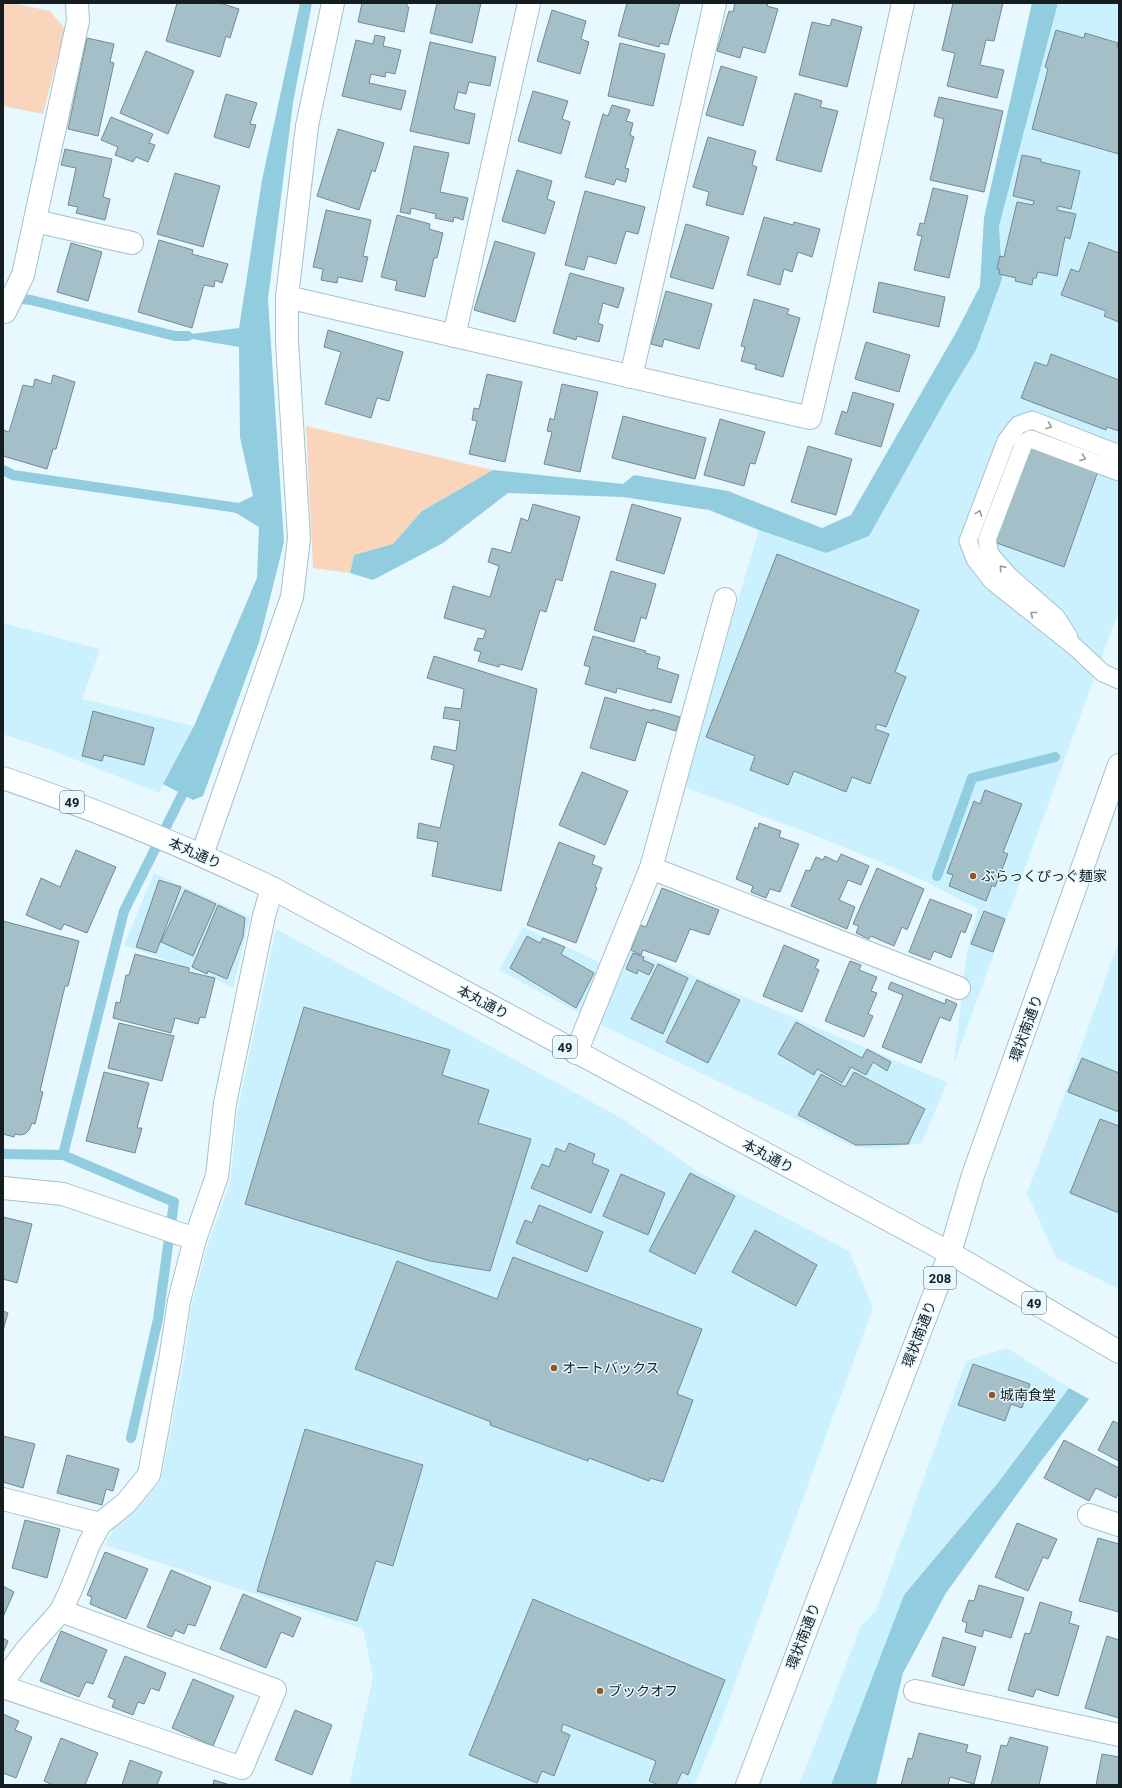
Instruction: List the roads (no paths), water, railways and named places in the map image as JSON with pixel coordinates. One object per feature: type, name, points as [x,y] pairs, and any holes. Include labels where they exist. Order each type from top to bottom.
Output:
[{"type":"main road","points":[[9,302],[23,275],[78,21],[77,3]]},
{"type":"main road","points":[[202,854],[292,597],[299,538],[287,342],[287,297],[307,126],[333,3]]},
{"type":"main road","points":[[454,336],[529,3]]},
{"type":"main road","points":[[631,377],[715,3]]},
{"type":"main road","points":[[287,297],[810,418],[903,3]]},
{"type":"main road","points":[[35,221],[132,243]]},
{"type":"main road","points":[[576,1053],[651,868],[725,599]]},
{"type":"main road","name":"環状南通り","points":[[747,1785],[950,1253],[973,1175],[1119,765]]},
{"type":"main road","name":"本丸通り","points":[[3,778],[65,799],[178,844],[272,888],[950,1253]]},
{"type":"main road","points":[[651,868],[959,988]]},
{"type":"main road","points":[[3,1681],[28,1648],[61,1612],[89,1544],[100,1524],[126,1503],[149,1474],[170,1360],[179,1301],[195,1239],[217,1176],[225,1103],[264,916],[272,888]]},
{"type":"main road","points":[[3,1188],[63,1194],[195,1239]]},
{"type":"main road","name":"49","points":[[950,1253],[1119,1352]]},
{"type":"main road","points":[[3,1499],[100,1524]]},
{"type":"main road","points":[[1089,1515],[1119,1525]]},
{"type":"main road","points":[[3,1687],[242,1768],[275,1690],[61,1612]]},
{"type":"main road","points":[[915,1691],[1119,1735]]},
{"type":"lane","points":[[1119,454],[1032,420],[1018,425],[1006,441],[968,541],[975,559],[992,581],[1075,647],[1103,673],[1119,680]]},
{"type":"lane","points":[[1075,647],[1056,617],[1009,576],[990,554],[987,540],[1024,444],[1030,439],[1119,472]]},
{"type":"waterway","points":[[11,298],[31,300],[175,336],[188,336]]},
{"type":"waterway","points":[[3,470],[13,475],[245,509]]},
{"type":"waterway","points":[[937,876],[972,778],[1055,757]]},
{"type":"waterway","points":[[63,1155],[124,911],[188,783]]},
{"type":"waterway","points":[[3,1154],[63,1155],[174,1202],[158,1319],[131,1438]]},
{"type":"place","name":"ぶらっくぴっぐ麺家","points":[[973,876]]},
{"type":"place","name":"オートバックス","points":[[554,1368]]},
{"type":"place","name":"城南食堂","points":[[992,1395]]},
{"type":"place","name":"ブックオフ","points":[[600,1691]]}]
